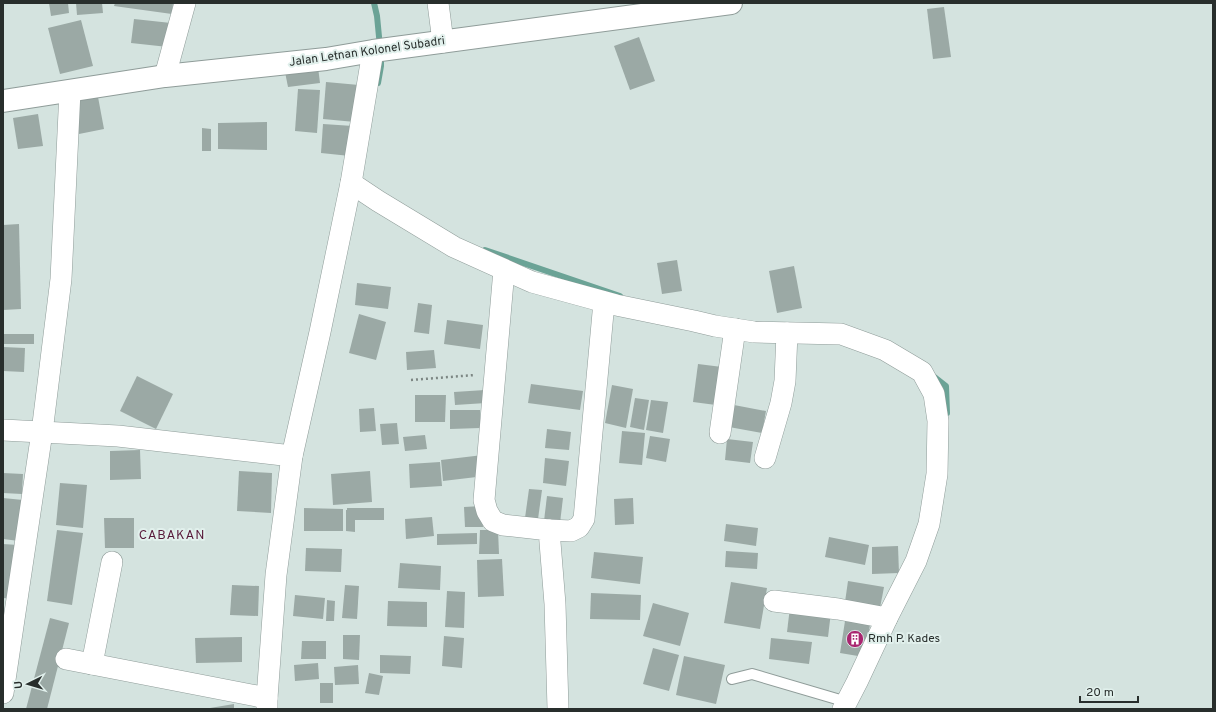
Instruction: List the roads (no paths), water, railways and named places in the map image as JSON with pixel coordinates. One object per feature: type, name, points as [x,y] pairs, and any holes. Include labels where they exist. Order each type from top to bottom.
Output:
[{"type":"main road","name":"Jalan Letnan Kolonel Subadri","points":[[3,102],[165,76],[326,59],[373,51],[731,3]]},
{"type":"street","points":[[165,76],[185,3]]},
{"type":"street","points":[[438,3],[443,42]]},
{"type":"street","points":[[66,659],[267,704],[276,575],[292,456],[314,361],[351,183],[373,51]]},
{"type":"street","points":[[3,694],[42,432],[62,279],[70,91]]},
{"type":"street","points":[[351,183],[454,247],[532,282],[604,302],[715,326],[754,332],[841,334],[885,350],[922,372],[934,394],[938,421],[937,474],[929,524],[916,561],[845,706]]},
{"type":"street","points":[[504,270],[484,500],[493,521],[503,525],[571,531],[579,527],[584,519],[604,302]]},
{"type":"street","points":[[720,433],[735,329]]},
{"type":"street","points":[[765,458],[781,403],[785,381],[787,333]]},
{"type":"street","points":[[3,430],[118,436],[292,456]]},
{"type":"street","points":[[549,530],[555,604],[558,709]]},
{"type":"street","points":[[92,664],[112,562]]},
{"type":"street","points":[[774,601],[838,609],[887,618]]},
{"type":"lane","points":[[732,679],[752,674],[845,706]]},
{"type":"waterway","points":[[374,3],[377,16],[380,47]]},
{"type":"waterway","points":[[378,83],[381,58]]},
{"type":"waterway","points":[[485,250],[620,296]]},
{"type":"waterway","points":[[932,375],[946,386],[947,413]]},
{"type":"place","name":"Rmh P. Kades","points":[[855,639]]},
{"type":"district","name":"CABAKAN","points":[[172,536]]}]
